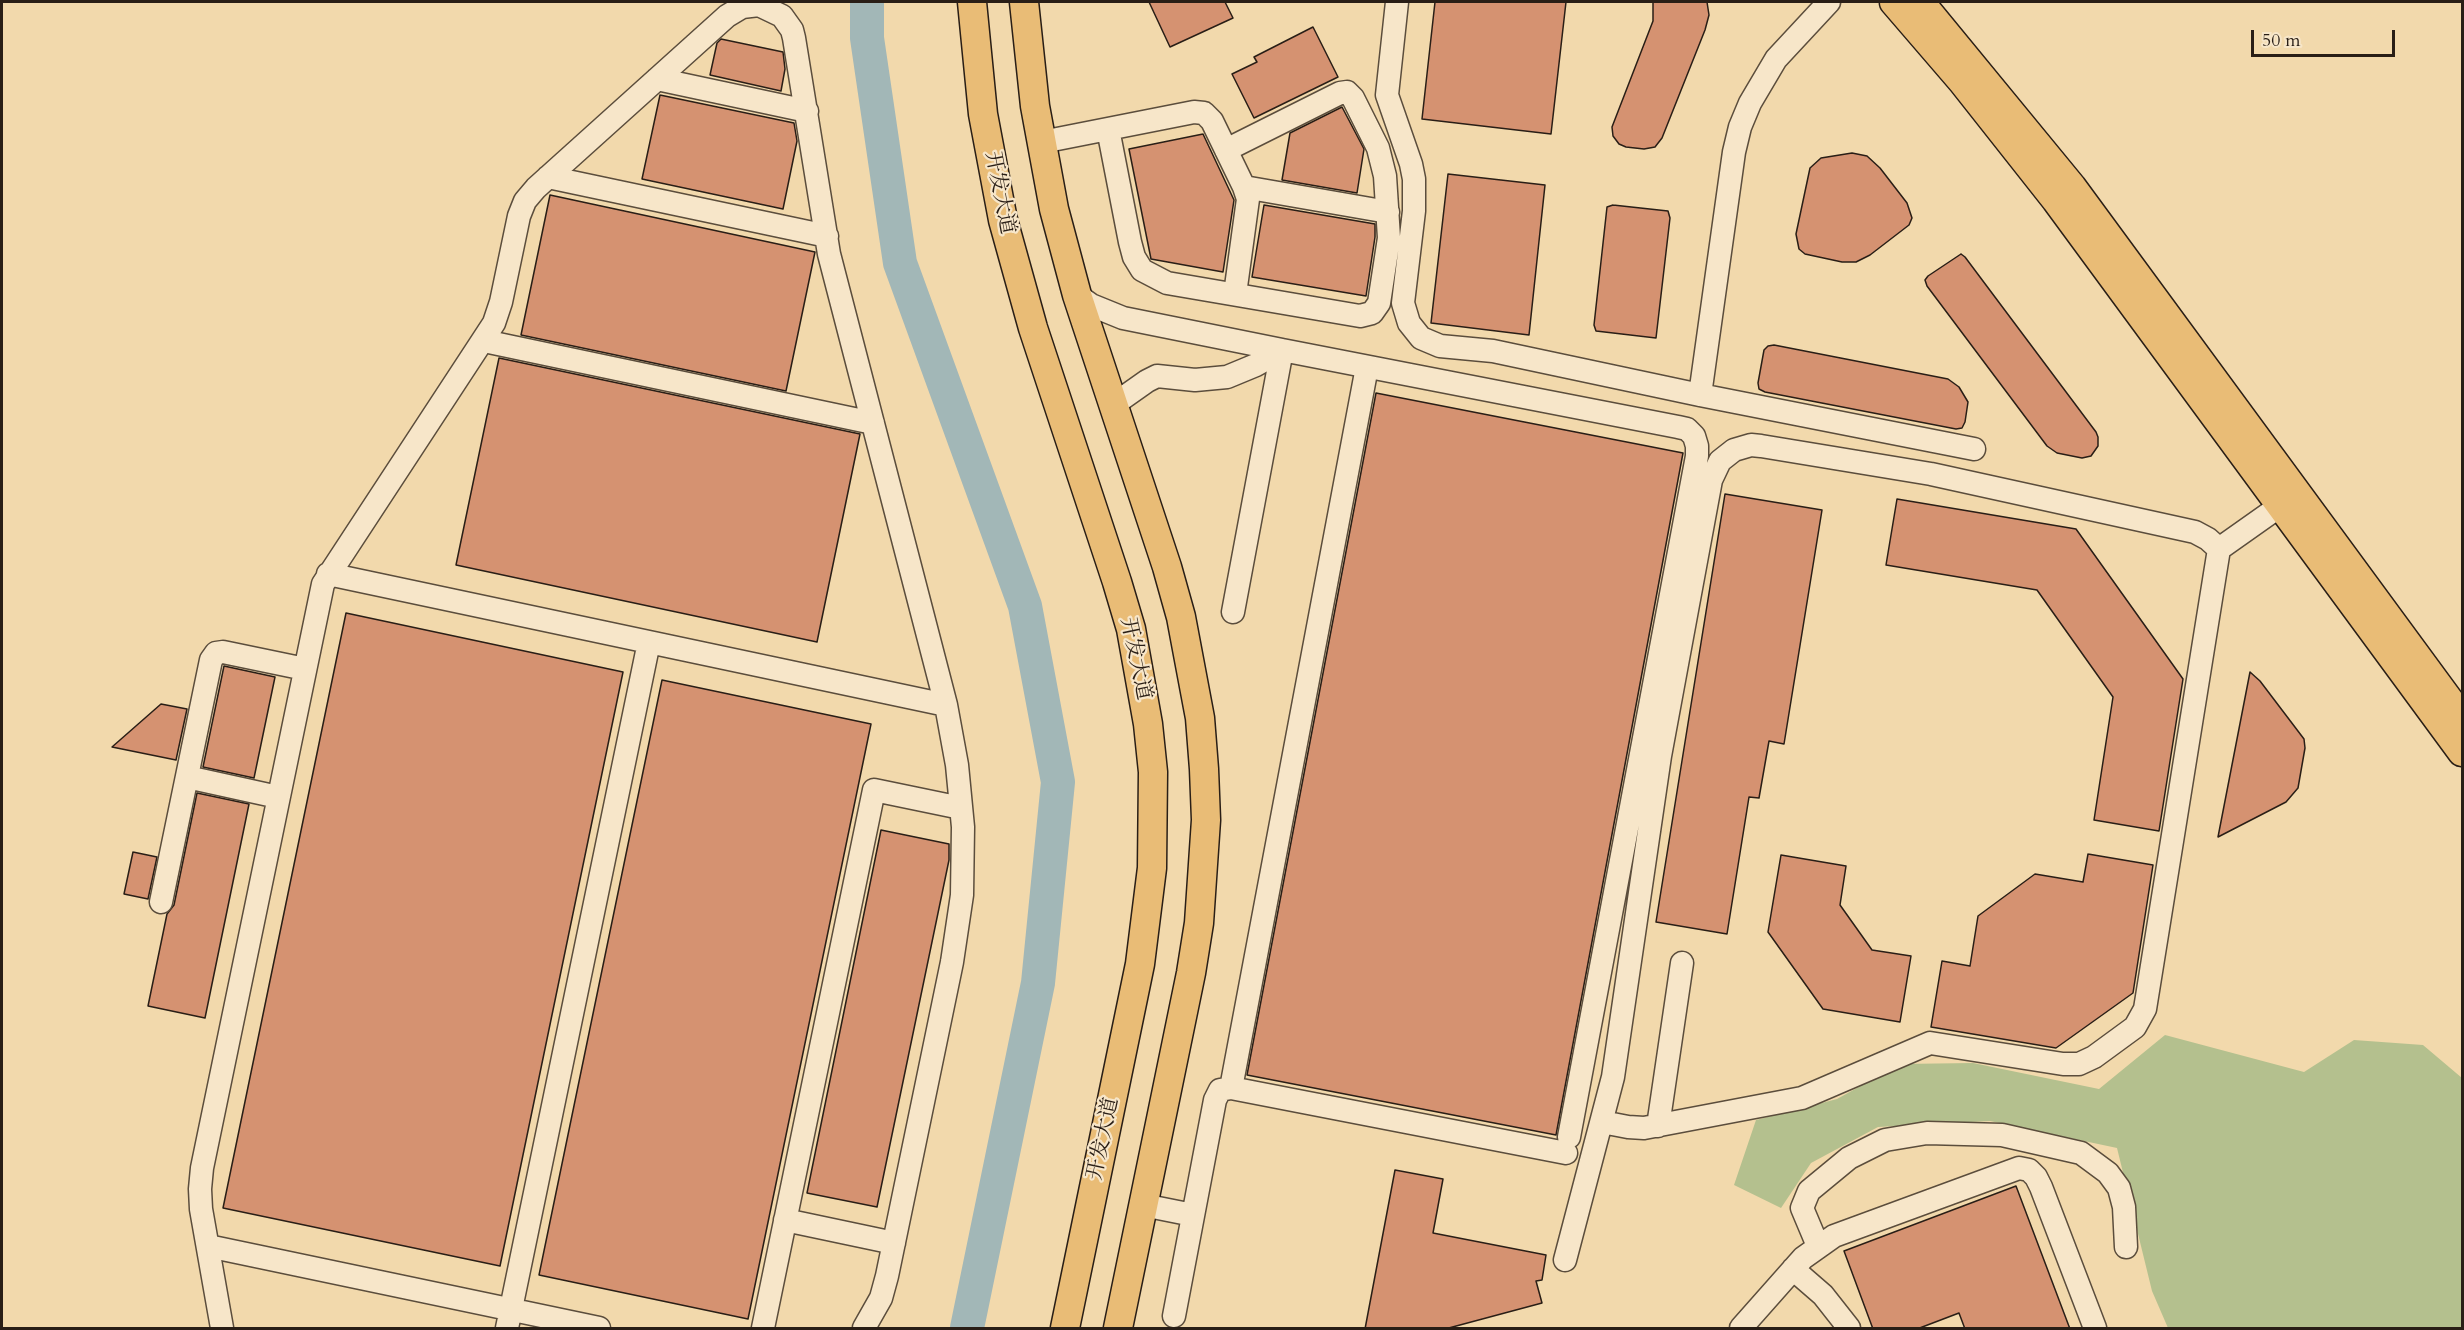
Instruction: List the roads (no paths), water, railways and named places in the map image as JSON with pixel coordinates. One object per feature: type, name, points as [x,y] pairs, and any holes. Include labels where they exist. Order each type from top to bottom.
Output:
[{"type":"main road","name":"开发大道","points":[[972,2],[983,114],[1003,220],[1033,328],[1131,629],[1145,705],[1153,772],[1152,868],[1141,954],[1065,1329]]},
{"type":"main road","points":[[1023,2],[1028,54],[1054,209],[1077,296],[1167,567],[1181,617],[1198,708],[1204,769],[1206,820],[1199,923],[1118,1329]]},
{"type":"main road","points":[[1894,2],[1962,81],[2463,718]]},
{"type":"main road","points":[[1920,2],[2072,187],[2463,752]]},
{"type":"lane","points":[[1397,2],[1387,95],[1414,179],[1413,211],[1403,303],[1412,328],[1421,338],[1440,346],[1481,349],[1974,449]]},
{"type":"lane","points":[[1700,395],[1734,152],[1740,127],[1750,103],[1776,59],[1829,2]]},
{"type":"lane","points":[[222,1329],[200,1189],[202,1168],[320,595],[328,574],[494,323],[501,302],[519,216],[525,201],[548,177],[734,10],[759,5],[782,16],[792,30],[829,254],[946,705],[957,765],[961,808],[962,895],[953,951],[894,1243],[881,1298],[864,1329]]},
{"type":"lane","points":[[657,79],[807,111]]},
{"type":"lane","points":[[1108,129],[1130,242],[1134,256],[1142,270],[1167,283],[1360,316],[1372,313],[1379,303],[1388,251],[1388,212],[1383,161],[1353,98],[1347,92],[1340,93],[1226,150]]},
{"type":"lane","points":[[1042,142],[1194,112],[1204,112],[1212,121],[1245,187],[1248,200],[1234,294]]},
{"type":"lane","points":[[548,177],[827,236]]},
{"type":"lane","points":[[1245,187],[1388,212]]},
{"type":"lane","points":[[1077,296],[1091,305],[1123,318],[1687,429],[1694,436],[1697,447],[1567,1145],[1232,1088],[1220,1090],[1215,1100],[1174,1316]]},
{"type":"lane","points":[[484,341],[873,423]]},
{"type":"lane","points":[[1113,405],[1157,376],[1195,380],[1227,377],[1256,365],[1282,350]]},
{"type":"lane","points":[[1233,612],[1282,350]]},
{"type":"lane","points":[[1232,1088],[1367,367]]},
{"type":"lane","points":[[1565,1260],[1602,1122],[1620,1034],[1660,756],[1711,480],[1715,469],[1726,455],[1742,447],[1761,446],[1931,474],[2194,532],[2208,539],[2219,549]]},
{"type":"lane","points":[[1602,1122],[1629,1128],[1658,1126],[1802,1098],[1930,1043],[2063,1064],[2079,1064],[2094,1057],[2135,1027],[2145,1009],[2219,549],[2289,499]]},
{"type":"lane","points":[[328,574],[946,705]]},
{"type":"lane","points":[[509,1319],[649,642]]},
{"type":"lane","points":[[161,902],[211,660],[216,653],[224,652],[305,669]]},
{"type":"lane","points":[[187,777],[278,797]]},
{"type":"lane","points":[[763,1329],[874,790],[961,808]]},
{"type":"lane","points":[[1658,1126],[1682,963]]},
{"type":"lane","points":[[1818,1246],[1802,1208],[1809,1191],[1849,1158],[1886,1140],[1927,1132],[2002,1135],[2081,1153],[2108,1173],[2119,1188],[2124,1207],[2126,1247]]},
{"type":"lane","points":[[1741,1329],[1793,1269],[1818,1246],[1834,1236],[2019,1168],[2029,1170],[2041,1187],[2095,1329]]},
{"type":"lane","points":[[1143,1205],[1193,1215]]},
{"type":"lane","points":[[785,1220],[894,1243]]},
{"type":"lane","points":[[208,1246],[509,1319],[599,1329]]},
{"type":"lane","points":[[1793,1269],[1823,1295],[1849,1329]]},
{"type":"waterway","points":[[867,2],[867,38],[900,263],[1025,606],[1058,782],[1038,983],[967,1328]]}]
